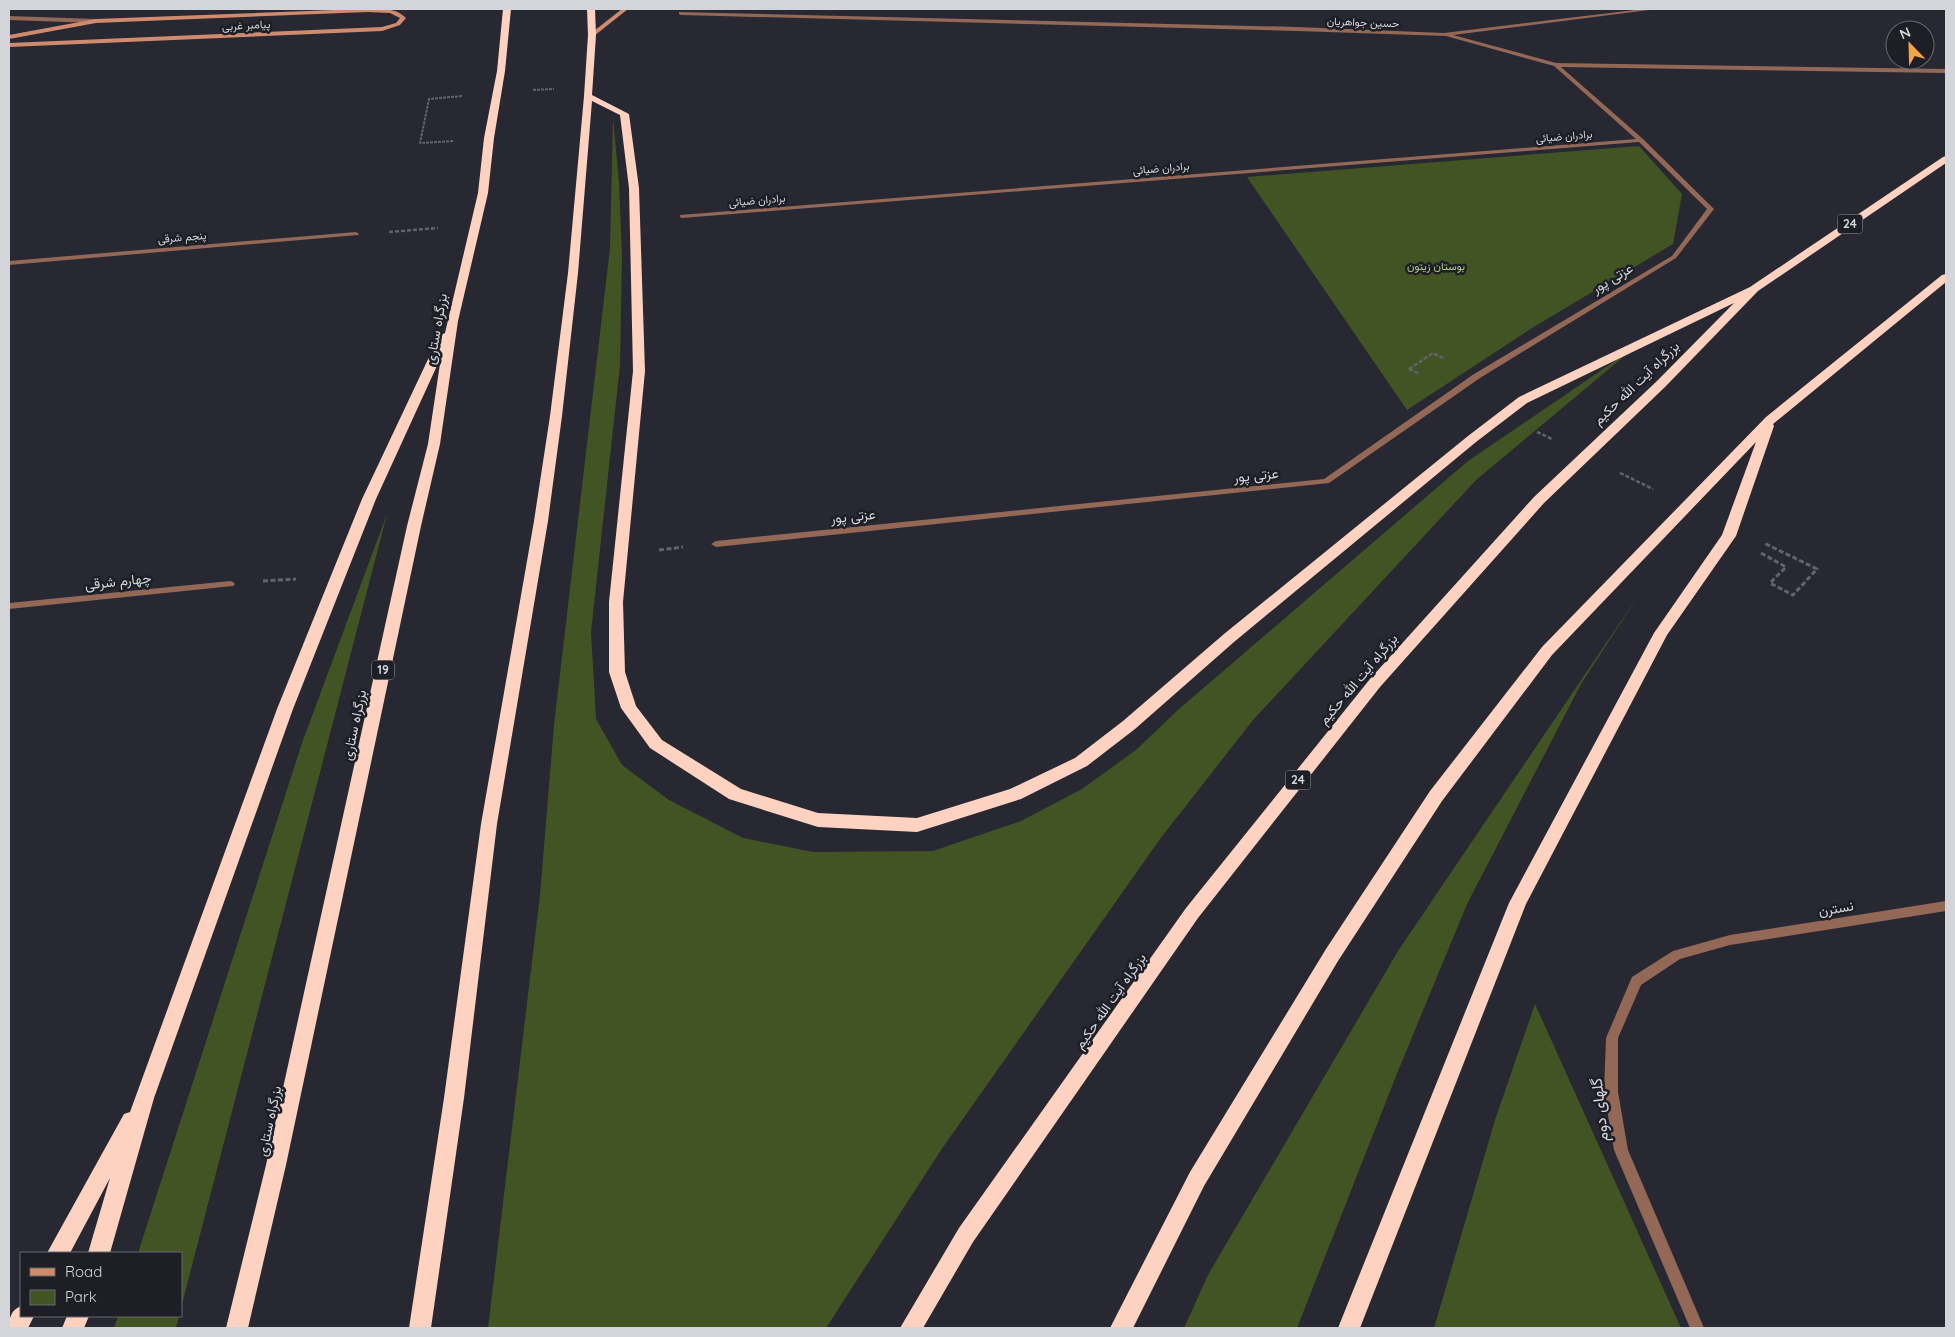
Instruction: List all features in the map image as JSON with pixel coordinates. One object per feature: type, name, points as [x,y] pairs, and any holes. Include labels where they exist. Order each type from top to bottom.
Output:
[{"type":"highway","name":"بزرگراه ستاری","points":[[237,1328],[276,1164],[412,536],[434,444],[452,321],[482,193],[489,138],[501,72],[507,9]]},
{"type":"highway","points":[[420,1328],[454,1098],[489,824],[541,521],[556,416],[573,273],[588,96],[592,35],[591,9]]},
{"type":"highway","points":[[588,96],[624,114],[634,188],[639,370],[616,602],[617,672],[629,708],[656,744],[735,794],[818,820],[917,825],[1015,794],[1081,762],[1129,725],[1229,638],[1472,439],[1523,400],[1754,290]]},
{"type":"highway","name":"بزرگراه آیت الله حکیم","points":[[911,1328],[966,1235],[1192,913],[1375,683],[1539,500],[1660,384],[1754,290],[1946,158]]},
{"type":"highway","points":[[1121,1328],[1197,1179],[1332,955],[1436,796],[1547,651],[1770,420],[1946,277]]},
{"type":"highway","points":[[99,1252],[144,1098],[285,709],[369,499],[452,321]]},
{"type":"highway","points":[[1349,1328],[1518,903],[1662,633],[1729,536],[1770,420]]},
{"type":"highway","points":[[59,1252],[144,1098]]},
{"type":"highway","points":[[16,1328],[22,1317]]},
{"type":"main road","name":"پیامبر غربی","points":[[327,12],[369,9]]},
{"type":"main road","points":[[592,35],[625,9]]},
{"type":"main road","name":"پیامبر غربی","points":[[9,37],[96,21],[384,10],[396,12],[403,18],[398,24],[382,29],[9,46]]},
{"type":"street","name":"حسین جواهریان","points":[[681,14],[1297,29],[1444,35],[1654,9]]},
{"type":"street","points":[[9,18],[96,21]]},
{"type":"street","points":[[1444,35],[1556,65],[1946,71]]},
{"type":"street","points":[[1556,65],[1641,140]]},
{"type":"street","name":"عزتی پور","points":[[716,544],[1326,481],[1477,376],[1674,257],[1712,209],[1641,140]]},
{"type":"street","name":"برادران ضیائی","points":[[682,216],[1641,140]]},
{"type":"street","name":"پنجم شرقی","points":[[9,263],[356,234]]},
{"type":"street","name":"چهارم شرقی","points":[[9,606],[230,584]]},
{"type":"street","name":"نسترن","points":[[1730,940],[1946,906]]},
{"type":"street","name":"گلهای دوم","points":[[1697,1328],[1621,1150],[1611,1092],[1612,1038],[1636,981],[1677,955],[1730,940]]},
{"type":"path","points":[[420,143],[429,99]]},
{"type":"path","points":[[356,234],[475,226]]},
{"type":"path","points":[[1409,369],[1432,353]]},
{"type":"path","points":[[622,554],[716,544]]},
{"type":"path","points":[[1786,567],[1770,583],[1793,595],[1817,570]]},
{"type":"path","points":[[230,584],[338,575]]},
{"type":"green space","points":[[613,118],[619,182],[622,256],[620,365],[591,632],[596,719],[622,765],[669,800],[743,838],[813,852],[933,851],[1021,821],[1082,789],[1136,750],[1179,709],[1468,461],[1634,348],[1476,480],[1253,720],[1160,839],[941,1150],[826,1328],[488,1328],[540,895],[554,725],[610,248]]},
{"type":"green space","name":"بوستان زیتون","points":[[1639,146],[1682,194],[1673,244],[1532,328],[1407,410],[1247,177]]},
{"type":"green space","points":[[387,514],[182,1304],[182,1252],[138,1252],[302,743]]},
{"type":"green space","points":[[1640,593],[1581,684],[1467,904],[1396,1076],[1297,1328],[1184,1328],[1208,1275],[1398,951]]},
{"type":"green space","points":[[1535,1004],[1681,1328],[1434,1328],[1495,1120]]},
{"type":"green space","points":[[118,1317],[179,1317],[176,1328],[114,1328]]}]
